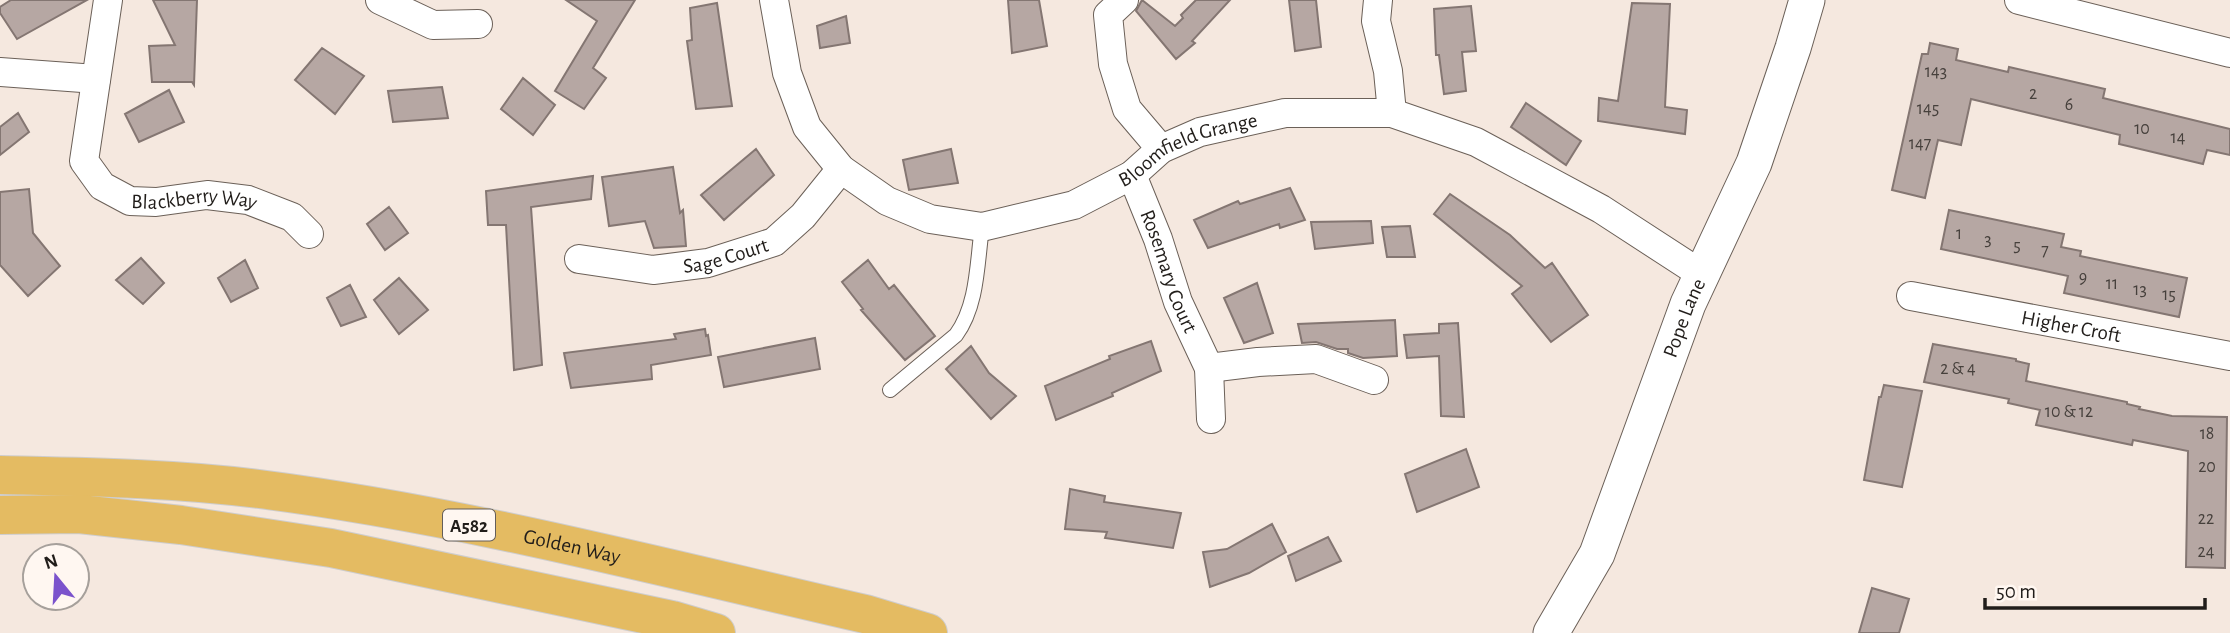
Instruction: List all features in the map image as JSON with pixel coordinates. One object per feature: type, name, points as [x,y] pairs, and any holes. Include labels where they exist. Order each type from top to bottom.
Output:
[{"type":"highway","name":"Golden Way","points":[[0,475],[125,478],[258,489],[440,518],[865,614],[928,633]]},
{"type":"highway","name":"A582","points":[[0,515],[79,514],[113,517],[331,548],[632,611],[716,633]]},
{"type":"street","name":"Blackberry Way","points":[[108,0],[84,161],[102,186],[130,201],[156,202],[207,195],[248,200],[292,217],[309,234]]},
{"type":"street","points":[[380,0],[433,25],[478,24]]},
{"type":"street","name":"Bloomfield Grange","points":[[774,0],[787,73],[807,127],[841,169],[887,201],[930,219],[982,227],[1074,205],[1132,175],[1161,149],[1200,131],[1285,113],[1392,113],[1476,142],[1601,209],[1701,274]]},
{"type":"street","points":[[1124,0],[1108,15],[1113,64],[1127,109],[1161,149]]},
{"type":"street","points":[[1378,0],[1376,21],[1388,71],[1392,113]]},
{"type":"street","name":"Pope Lane","points":[[1551,633],[1597,554],[1701,274],[1754,163],[1807,0]]},
{"type":"street","points":[[2019,0],[2230,53]]},
{"type":"street","points":[[0,72],[96,79]]},
{"type":"street","name":"Sage Court","points":[[579,259],[653,270],[708,263],[774,242],[803,216],[841,169]]},
{"type":"street","name":"Rosemary Court","points":[[1132,175],[1158,239],[1178,302],[1209,368],[1211,419]]},
{"type":"street","name":"Higher Croft","points":[[1911,296],[2230,356]]},
{"type":"street","points":[[1209,368],[1316,359],[1374,380]]},
{"type":"street","points":[[1567,633],[1573,598]]},
{"type":"lane","points":[[890,390],[956,335],[964,324],[970,309],[982,227]]},
{"type":"building","points":[[11,0],[87,0],[17,39],[0,13],[0,7]]},
{"type":"building","points":[[153,0],[197,0],[194,85],[192,82],[152,82],[149,46],[175,45]]},
{"type":"building","points":[[566,0],[635,0],[593,68],[606,78],[584,109],[555,91],[597,21]]},
{"type":"building","points":[[1008,0],[1039,0],[1047,46],[1012,53]]},
{"type":"building","points":[[1142,0],[1175,26],[1183,18],[1181,15],[1196,0],[1230,0],[1192,41],[1195,43],[1176,59],[1136,11]]},
{"type":"building","points":[[1289,0],[1316,0],[1321,47],[1295,51]]},
{"type":"building","points":[[717,3],[732,106],[696,109],[687,41],[692,40],[690,8]]},
{"type":"building","points":[[1632,3],[1670,4],[1665,107],[1687,110],[1685,134],[1598,121],[1599,98],[1618,101]]},
{"type":"building","points":[[1471,6],[1476,51],[1462,52],[1466,91],[1444,94],[1439,55],[1436,55],[1434,9]]},
{"type":"building","points":[[846,16],[850,43],[820,48],[817,26]]},
{"type":"building","points":[[1930,43],[1958,49],[1956,60],[2008,72],[2009,67],[2105,89],[2103,98],[2230,129],[2230,155],[2207,150],[2203,164],[2119,144],[2120,135],[1971,99],[1961,145],[1938,140],[1925,198],[1892,190],[1922,54],[1928,54]]},
{"type":"building","points":[[322,48],[364,76],[335,114],[295,80]]},
{"type":"building","points":[[523,78],[555,105],[533,135],[501,109]]},
{"type":"building","points":[[442,87],[448,118],[393,122],[388,91]]},
{"type":"building","points":[[169,90],[184,122],[139,142],[125,114]]},
{"type":"building","points":[[1526,103],[1581,141],[1566,165],[1511,127]]},
{"type":"building","points":[[18,113],[29,132],[0,155],[0,127]]},
{"type":"building","points":[[756,149],[774,175],[724,220],[701,195]]},
{"type":"building","points":[[951,149],[958,183],[909,190],[903,160]]},
{"type":"building","points":[[673,167],[680,213],[683,210],[686,246],[654,248],[645,221],[609,226],[602,177]]},
{"type":"building","points":[[593,176],[591,199],[531,207],[542,365],[514,370],[506,225],[488,225],[486,191]]},
{"type":"building","points":[[1290,188],[1305,220],[1280,228],[1279,224],[1208,248],[1194,220],[1238,201],[1240,204]]},
{"type":"building","points":[[29,189],[33,233],[60,266],[28,296],[0,265],[0,192]]},
{"type":"building","points":[[1450,194],[1510,235],[1545,268],[1552,263],[1588,315],[1551,342],[1512,294],[1522,286],[1434,214]]},
{"type":"building","points":[[389,207],[408,233],[385,250],[367,224]]},
{"type":"building","points":[[1949,210],[2064,234],[2061,247],[2081,251],[2080,256],[2187,278],[2179,317],[2064,293],[2068,276],[1941,249]]},
{"type":"building","points":[[1371,221],[1373,243],[1315,249],[1311,222]]},
{"type":"building","points":[[1410,226],[1415,257],[1387,257],[1382,227]]},
{"type":"building","points":[[141,258],[164,283],[143,304],[116,280]]},
{"type":"building","points":[[245,260],[258,288],[231,302],[218,278]]},
{"type":"building","points":[[868,260],[889,289],[894,285],[935,336],[905,360],[861,310],[863,309],[842,282]]},
{"type":"building","points":[[399,278],[428,310],[399,334],[374,300]]},
{"type":"building","points":[[1257,283],[1273,333],[1244,343],[1224,298]]},
{"type":"building","points":[[350,285],[366,317],[341,326],[327,298]]},
{"type":"building","points":[[1395,320],[1397,356],[1363,358],[1348,353],[1348,349],[1337,349],[1316,342],[1302,343],[1298,324]]},
{"type":"building","points":[[1458,323],[1464,417],[1441,416],[1439,356],[1407,358],[1404,335],[1439,333],[1439,324]]},
{"type":"building","points":[[705,329],[711,355],[651,365],[652,379],[571,388],[564,353],[676,339],[674,334]]},
{"type":"building","points":[[815,338],[820,369],[724,387],[718,357]]},
{"type":"building","points":[[1151,341],[1161,371],[1112,393],[1113,396],[1056,420],[1045,386],[1110,359],[1109,356]]},
{"type":"building","points":[[1933,344],[2016,359],[2029,364],[2026,381],[2127,402],[2140,407],[2139,409],[2172,416],[2227,417],[2225,568],[2186,567],[2188,451],[2133,440],[2132,445],[2036,425],[2040,410],[2008,403],[2009,399],[1924,382]]},
{"type":"building","points":[[971,346],[989,373],[1016,396],[991,419],[946,369]]},
{"type":"building","points":[[1884,385],[1922,391],[1902,487],[1864,480],[1879,397]]},
{"type":"building","points":[[1466,449],[1479,487],[1417,512],[1405,474]]},
{"type":"building","points":[[1070,489],[1105,496],[1104,502],[1181,513],[1173,548],[1105,538],[1107,532],[1065,529]]},
{"type":"building","points":[[1272,524],[1286,552],[1249,573],[1210,587],[1203,552],[1227,549]]},
{"type":"building","points":[[1328,537],[1341,561],[1296,581],[1288,556]]},
{"type":"building","points":[[1872,588],[1909,599],[1899,633],[1859,633]]}]
